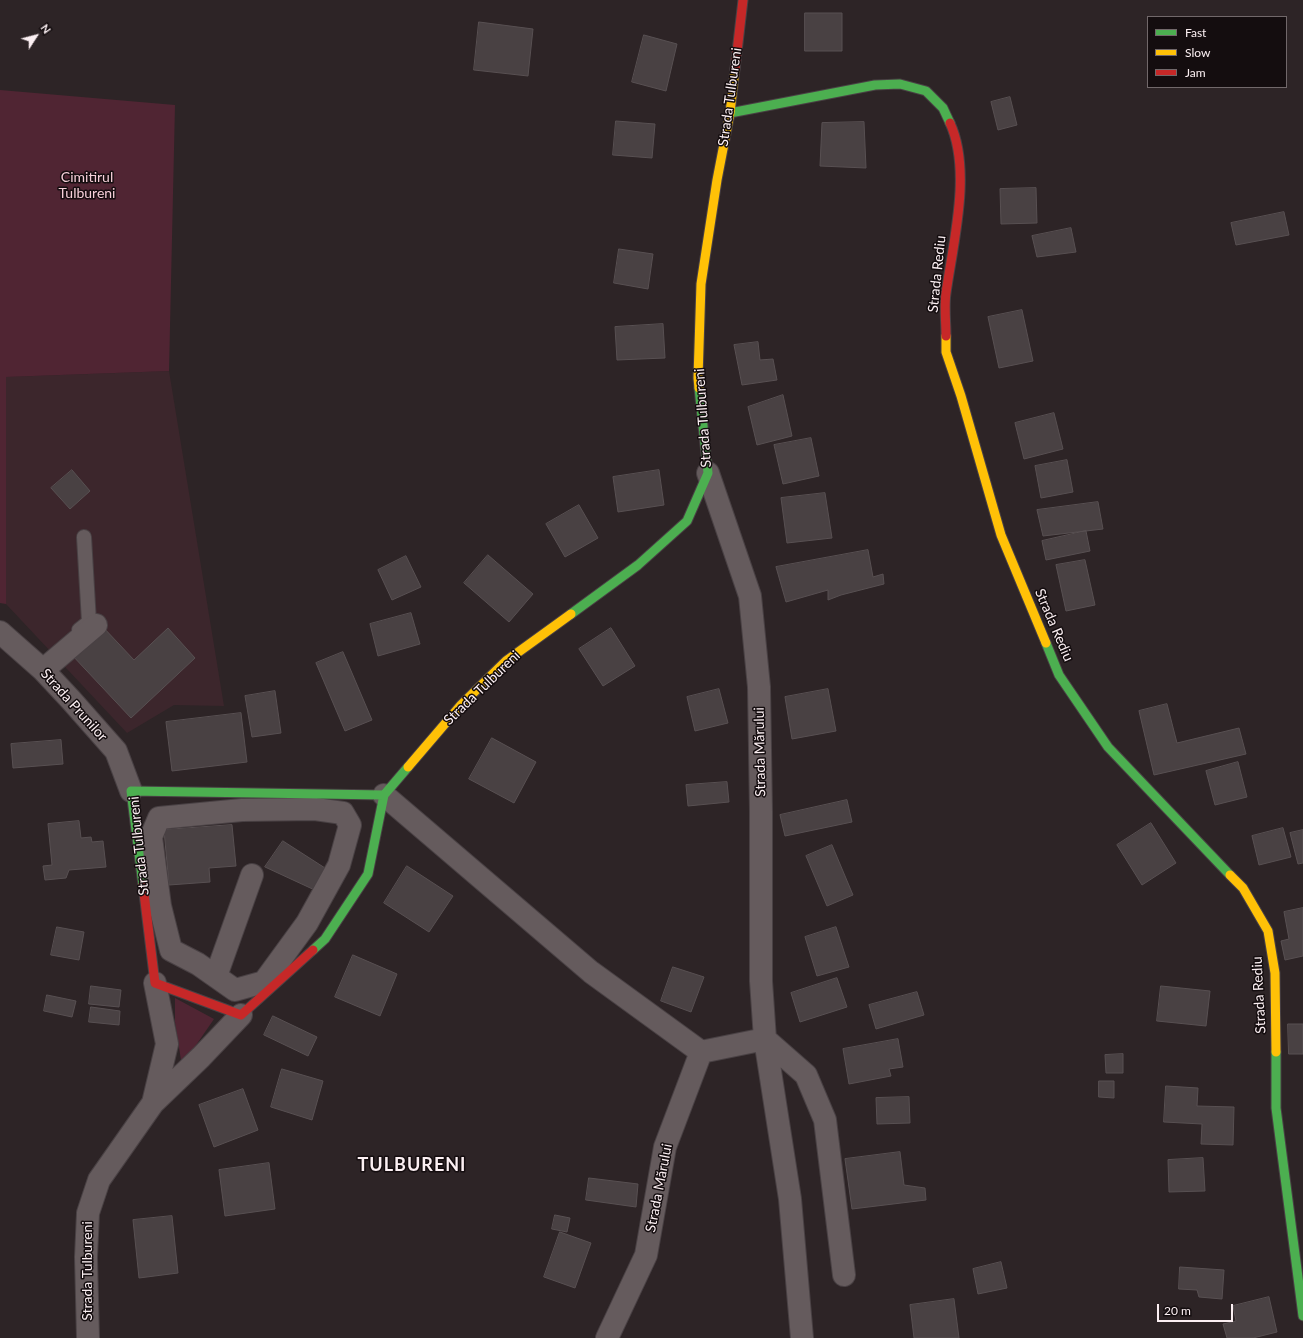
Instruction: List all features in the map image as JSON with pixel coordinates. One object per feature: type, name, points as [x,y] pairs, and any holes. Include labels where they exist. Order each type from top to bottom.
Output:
[{"type":"street","name":"Strada Tulbureni","points":[[88,1338],[86,1257],[88,1213],[99,1180],[153,1103],[201,1057],[241,1015],[325,939],[368,874],[384,795],[461,705],[506,661],[638,565],[686,521],[708,472],[698,378],[701,284],[717,180],[730,113],[743,0]]},
{"type":"street","name":"Strada Rediu","points":[[730,113],[875,85],[900,84],[926,91],[943,108],[954,132],[960,164],[958,218],[946,295],[946,352],[961,396],[1001,535],[1059,675],[1108,747],[1243,888],[1268,932],[1275,973],[1276,1108],[1303,1316]]},
{"type":"street","name":"Strada Mărului","points":[[708,472],[750,596],[759,687],[762,812],[761,981],[765,1039],[790,1199],[802,1338]]},
{"type":"street","points":[[39,666],[96,625]]},
{"type":"street","name":"Strada Prunilor","points":[[0,632],[39,666],[116,751],[131,791]]},
{"type":"street","name":"Strada Tulbureni","points":[[153,1103],[167,1044],[155,983],[131,791],[384,795]]},
{"type":"street","points":[[384,795],[591,972],[701,1052],[765,1039],[806,1075],[826,1120],[844,1275]]},
{"type":"street","points":[[315,809],[343,813],[350,825],[339,865],[307,923],[264,982],[235,990],[216,976],[198,964],[171,950],[160,906],[151,837],[159,818],[242,810],[315,809]]},
{"type":"street","points":[[216,976],[252,875]]},
{"type":"street","points":[[155,983],[241,1015]]},
{"type":"street","name":"Strada Mărului","points":[[606,1338],[646,1255],[665,1147],[701,1052]]},
{"type":"lane","points":[[39,666],[51,653],[89,622],[84,537]]},
{"type":"shaded area","points":[[169,371],[224,706],[174,705],[127,733],[6,604],[6,377]]},
{"type":"green space","name":"Cimitirul Tulbureni","points":[[0,90],[175,105],[169,371],[6,377],[6,604],[0,603]]},
{"type":"green space","points":[[175,998],[214,1019],[192,1051],[181,1060],[175,1022]]},
{"type":"building","points":[[805,13],[842,13],[842,51],[805,51]]},
{"type":"building","points":[[479,22],[533,29],[528,76],[474,70]]},
{"type":"building","points":[[644,35],[677,44],[666,91],[632,82]]},
{"type":"building","points":[[1010,97],[1017,125],[998,130],[991,102]]},
{"type":"building","points":[[616,121],[655,124],[652,158],[613,155]]},
{"type":"building","points":[[864,122],[866,168],[820,166],[822,123]]},
{"type":"building","points":[[1036,188],[1037,223],[1001,224],[1000,189]]},
{"type":"building","points":[[1284,212],[1289,235],[1236,245],[1231,223]]},
{"type":"building","points":[[1071,228],[1076,252],[1037,257],[1032,236]]},
{"type":"building","points":[[619,249],[653,254],[648,289],[614,283]]},
{"type":"building","points":[[1022,310],[1033,361],[999,368],[988,317]]},
{"type":"building","points":[[663,324],[665,358],[617,360],[615,327]]},
{"type":"building","points":[[758,342],[760,360],[773,359],[777,380],[742,385],[734,345]]},
{"type":"building","points":[[783,395],[792,436],[757,445],[748,407]]},
{"type":"building","points":[[1054,413],[1063,449],[1024,459],[1015,423]]},
{"type":"building","points":[[811,438],[819,476],[783,484],[774,445]]},
{"type":"building","points":[[1067,460],[1073,492],[1041,498],[1035,466]]},
{"type":"building","points":[[72,470],[90,491],[70,509],[51,488]]},
{"type":"building","points":[[659,470],[664,505],[618,512],[613,477]]},
{"type":"building","points":[[825,493],[832,538],[787,543],[781,498]]},
{"type":"building","points":[[1098,502],[1103,529],[1043,536],[1037,510]]},
{"type":"building","points":[[579,505],[598,538],[565,557],[546,524]]},
{"type":"building","points":[[1086,531],[1090,551],[1046,560],[1042,541]]},
{"type":"building","points":[[868,550],[873,577],[883,574],[884,584],[841,595],[828,600],[828,590],[786,602],[776,567]]},
{"type":"building","points":[[488,555],[533,594],[509,622],[464,583]]},
{"type":"building","points":[[406,556],[421,587],[392,600],[378,570]]},
{"type":"building","points":[[1085,560],[1095,605],[1066,611],[1056,565]]},
{"type":"building","points":[[411,613],[420,644],[378,656],[370,624]]},
{"type":"building","points":[[102,626],[134,660],[168,628],[195,658],[131,718],[71,654]]},
{"type":"building","points":[[611,628],[635,666],[603,686],[579,649]]},
{"type":"building","points":[[343,652],[372,720],[345,731],[316,663]]},
{"type":"building","points":[[719,689],[728,723],[695,731],[687,697]]},
{"type":"building","points":[[828,689],[836,731],[792,739],[785,697]]},
{"type":"building","points":[[275,691],[281,733],[252,737],[245,696]]},
{"type":"building","points":[[1167,704],[1177,743],[1239,728],[1246,754],[1154,775],[1139,711]]},
{"type":"building","points":[[241,713],[247,762],[172,771],[166,722]]},
{"type":"building","points":[[492,738],[536,762],[514,803],[469,779]]},
{"type":"building","points":[[61,740],[63,764],[13,768],[11,744]]},
{"type":"building","points":[[1238,762],[1247,797],[1215,805],[1206,771]]},
{"type":"building","points":[[727,782],[729,802],[688,806],[686,785]]},
{"type":"building","points":[[847,800],[852,822],[785,836],[780,815]]},
{"type":"building","points":[[79,821],[81,838],[91,837],[92,842],[103,841],[106,867],[69,870],[66,878],[45,880],[43,866],[52,865],[48,824]]},
{"type":"building","points":[[1151,823],[1176,863],[1142,885],[1117,845]]},
{"type":"building","points":[[232,825],[236,866],[209,868],[210,882],[169,885],[164,830]]},
{"type":"building","points":[[1283,828],[1291,857],[1259,865],[1252,836]]},
{"type":"building","points":[[1303,830],[1303,863],[1298,864],[1290,833]]},
{"type":"building","points":[[283,841],[325,868],[319,892],[265,867]]},
{"type":"building","points":[[832,845],[853,895],[827,906],[806,856]]},
{"type":"building","points":[[407,866],[453,896],[429,932],[384,903]]},
{"type":"building","points":[[1303,908],[1303,956],[1285,960],[1281,941],[1289,939],[1284,912]]},
{"type":"building","points":[[57,927],[84,932],[79,960],[51,955]]},
{"type":"building","points":[[836,927],[849,967],[817,976],[805,937]]},
{"type":"building","points":[[353,955],[397,974],[380,1016],[335,997]]},
{"type":"building","points":[[673,967],[704,977],[691,1012],[661,1001]]},
{"type":"building","points":[[837,978],[847,1007],[800,1022],[791,993]]},
{"type":"building","points":[[91,986],[121,990],[119,1007],[89,1004]]},
{"type":"building","points":[[1161,986],[1210,991],[1206,1026],[1157,1021]]},
{"type":"building","points":[[917,992],[924,1015],[876,1029],[869,1005]]},
{"type":"building","points":[[47,995],[76,1001],[72,1017],[44,1011]]},
{"type":"building","points":[[91,1007],[120,1011],[119,1025],[89,1022]]},
{"type":"building","points":[[273,1016],[317,1037],[308,1056],[264,1035]]},
{"type":"building","points":[[1288,1024],[1303,1024],[1303,1054],[1289,1054]]},
{"type":"building","points":[[898,1039],[903,1067],[889,1069],[891,1076],[849,1084],[843,1049]]},
{"type":"building","points":[[1123,1054],[1123,1073],[1106,1073],[1105,1055]]},
{"type":"building","points":[[282,1069],[323,1081],[312,1120],[271,1107]]},
{"type":"building","points":[[1099,1081],[1114,1081],[1114,1098],[1099,1097]]},
{"type":"building","points":[[1166,1086],[1198,1088],[1197,1106],[1234,1107],[1233,1145],[1201,1144],[1202,1124],[1164,1122]]},
{"type":"building","points":[[243,1089],[258,1130],[214,1147],[199,1105]]},
{"type":"building","points":[[909,1097],[910,1123],[877,1124],[876,1098]]},
{"type":"building","points":[[900,1152],[904,1185],[925,1188],[926,1200],[852,1209],[845,1159]]},
{"type":"building","points":[[1203,1158],[1205,1191],[1169,1192],[1168,1160]]},
{"type":"building","points":[[269,1163],[275,1209],[225,1216],[219,1170]]},
{"type":"building","points":[[589,1178],[638,1184],[636,1207],[586,1200]]},
{"type":"building","points":[[555,1215],[570,1218],[567,1232],[552,1229]]},
{"type":"building","points":[[172,1216],[178,1273],[139,1278],[133,1220]]},
{"type":"building","points":[[560,1232],[591,1243],[575,1288],[544,1277]]},
{"type":"building","points":[[1001,1262],[1007,1288],[978,1294],[973,1269]]},
{"type":"building","points":[[1180,1267],[1224,1270],[1222,1299],[1199,1297],[1197,1290],[1179,1289]]},
{"type":"building","points":[[1269,1297],[1277,1332],[1253,1338],[1227,1338],[1223,1324],[1236,1321],[1233,1306]]},
{"type":"building","points":[[954,1299],[959,1338],[914,1338],[910,1305]]},
{"type":"traffic: fast","points":[[730,113],[875,85],[900,84],[926,91],[943,108],[950,123]]},
{"type":"traffic: fast","points":[[571,614],[638,565],[687,521],[708,473],[699,388]]},
{"type":"traffic: fast","points":[[1046,643],[1059,675],[1108,747],[1230,875]]},
{"type":"traffic: fast","points":[[313,950],[325,939],[368,874],[384,795],[408,767]]},
{"type":"traffic: fast","points":[[143,885],[131,791],[384,795]]},
{"type":"traffic: fast","points":[[1276,1052],[1276,1108],[1303,1316]]},
{"type":"traffic: slow","points":[[699,388],[701,284],[717,180],[730,113],[735,69]]},
{"type":"traffic: slow","points":[[946,336],[946,352],[961,396],[1001,535],[1046,643]]},
{"type":"traffic: slow","points":[[408,767],[461,705],[506,661],[571,614]]},
{"type":"traffic: slow","points":[[1230,875],[1243,888],[1268,931],[1275,973],[1276,1052]]},
{"type":"traffic: jam","points":[[735,69],[743,0]]},
{"type":"traffic: jam","points":[[946,336],[945,298],[956,230],[960,185],[960,163],[956,142],[950,123]]},
{"type":"traffic: jam","points":[[143,885],[155,983],[241,1015],[313,950]]},
{"type":"district","name":"TULBURENI","points":[[412,1165]]}]
